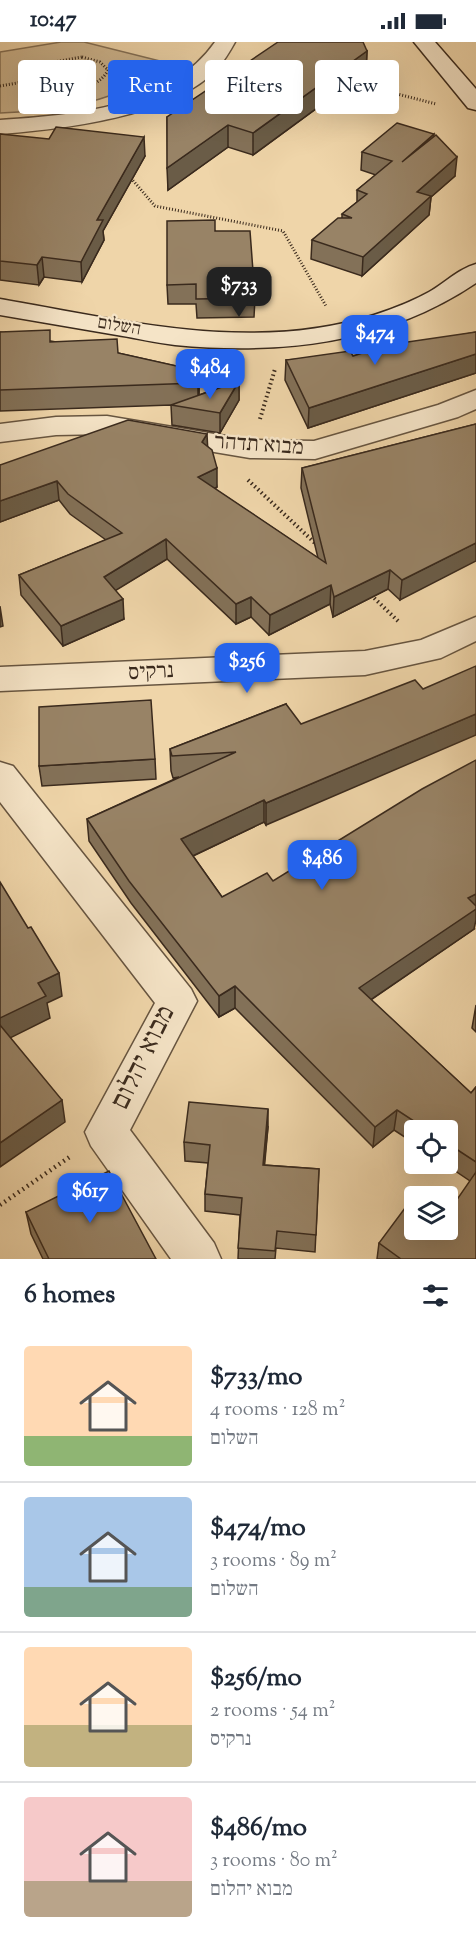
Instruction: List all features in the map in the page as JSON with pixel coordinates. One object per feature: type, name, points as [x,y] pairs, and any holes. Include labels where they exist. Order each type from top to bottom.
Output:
[{"type":"street","points":[[0,126],[66,121],[156,99],[188,83],[207,66],[225,42]]},
{"type":"street","points":[[424,42],[476,103]]},
{"type":"street","name":"השלום","points":[[0,307],[174,337],[260,341],[321,336],[384,320],[437,298],[476,272]]},
{"type":"street","name":"מבוא תדהר","points":[[0,433],[56,426],[106,425],[250,449],[315,450],[448,411],[476,398]]},
{"type":"street","name":"נרקיס","points":[[0,679],[365,663],[429,650],[476,628]]},
{"type":"street","name":"מבוא יהלום","points":[[0,776],[177,1001],[106,1132],[198,1259]]},
{"type":"path","points":[[70,58],[99,61],[108,70],[102,80],[80,87],[59,86],[45,78],[42,73],[51,63],[70,58]]},
{"type":"path","points":[[0,86],[18,83]]},
{"type":"path","points":[[399,94],[441,105]]},
{"type":"path","points":[[125,171],[155,206],[283,231],[341,331]]},
{"type":"path","points":[[250,449],[285,339]]},
{"type":"path","points":[[208,442],[319,546]]},
{"type":"path","points":[[370,594],[429,650]]},
{"type":"path","points":[[0,1205],[106,1132]]},
{"type":"shaded area","points":[[61,42],[84,42],[156,60],[108,60],[108,96],[96,100],[96,60],[18,60],[18,112],[0,113],[0,52]]},
{"type":"building","points":[[278,42],[363,42],[367,51],[354,60],[315,60],[315,88],[303,97],[303,60],[251,60]]},
{"type":"building","points":[[205,91],[205,114],[279,114],[253,133],[228,125],[167,168],[167,117],[171,114],[193,114],[193,99]]},
{"type":"building","points":[[397,123],[434,134],[402,162],[436,135],[457,157],[417,192],[431,196],[363,257],[312,240],[338,218],[352,218],[342,214],[367,194],[357,190],[392,161],[362,152]]},
{"type":"building","points":[[56,127],[144,137],[97,220],[103,220],[81,262],[42,257],[37,265],[0,261],[0,134],[49,139]]},
{"type":"building","points":[[215,220],[215,231],[250,231],[255,298],[196,299],[196,284],[167,285],[167,221]]},
{"type":"building","points":[[50,330],[50,342],[117,339],[118,353],[199,371],[198,383],[0,390],[0,332]]},
{"type":"building","points":[[476,332],[476,354],[309,408],[286,360],[350,351],[353,356],[387,345]]},
{"type":"building","points":[[239,381],[220,413],[171,405]]},
{"type":"building","points":[[128,420],[207,434],[202,442],[212,450],[217,468],[198,477],[326,563],[302,468],[476,424],[476,543],[402,580],[390,570],[334,597],[331,585],[270,615],[251,597],[236,604],[166,539],[104,577],[123,599],[61,626],[19,575],[122,533],[68,494],[57,481],[0,501],[0,465]]},
{"type":"building","points":[[476,666],[476,714],[266,803],[264,800],[181,839],[222,897],[267,873],[273,881],[422,789],[476,760],[476,894],[468,898],[476,909],[359,988],[471,1093],[476,1087],[476,1162],[458,1150],[458,1120],[412,1120],[397,1110],[375,1127],[235,986],[219,996],[129,881],[87,819],[236,752],[172,756],[170,749],[286,704],[301,724],[415,680],[423,689]]},
{"type":"building","points":[[151,700],[155,759],[39,766],[39,707]]},
{"type":"building","points":[[0,882],[59,973],[38,983],[46,996],[0,1018]]},
{"type":"building","points":[[0,1025],[62,1100],[0,1143]]},
{"type":"building","points":[[189,1102],[268,1109],[263,1165],[319,1169],[316,1235],[277,1231],[275,1251],[238,1248],[242,1198],[205,1194],[210,1145],[184,1142]]},
{"type":"building","points":[[109,1171],[156,1259],[49,1259],[26,1212]]},
{"type":"building","points":[[476,1172],[476,1259],[401,1259],[379,1243],[404,1209],[404,1240],[458,1240],[458,1198]]}]
